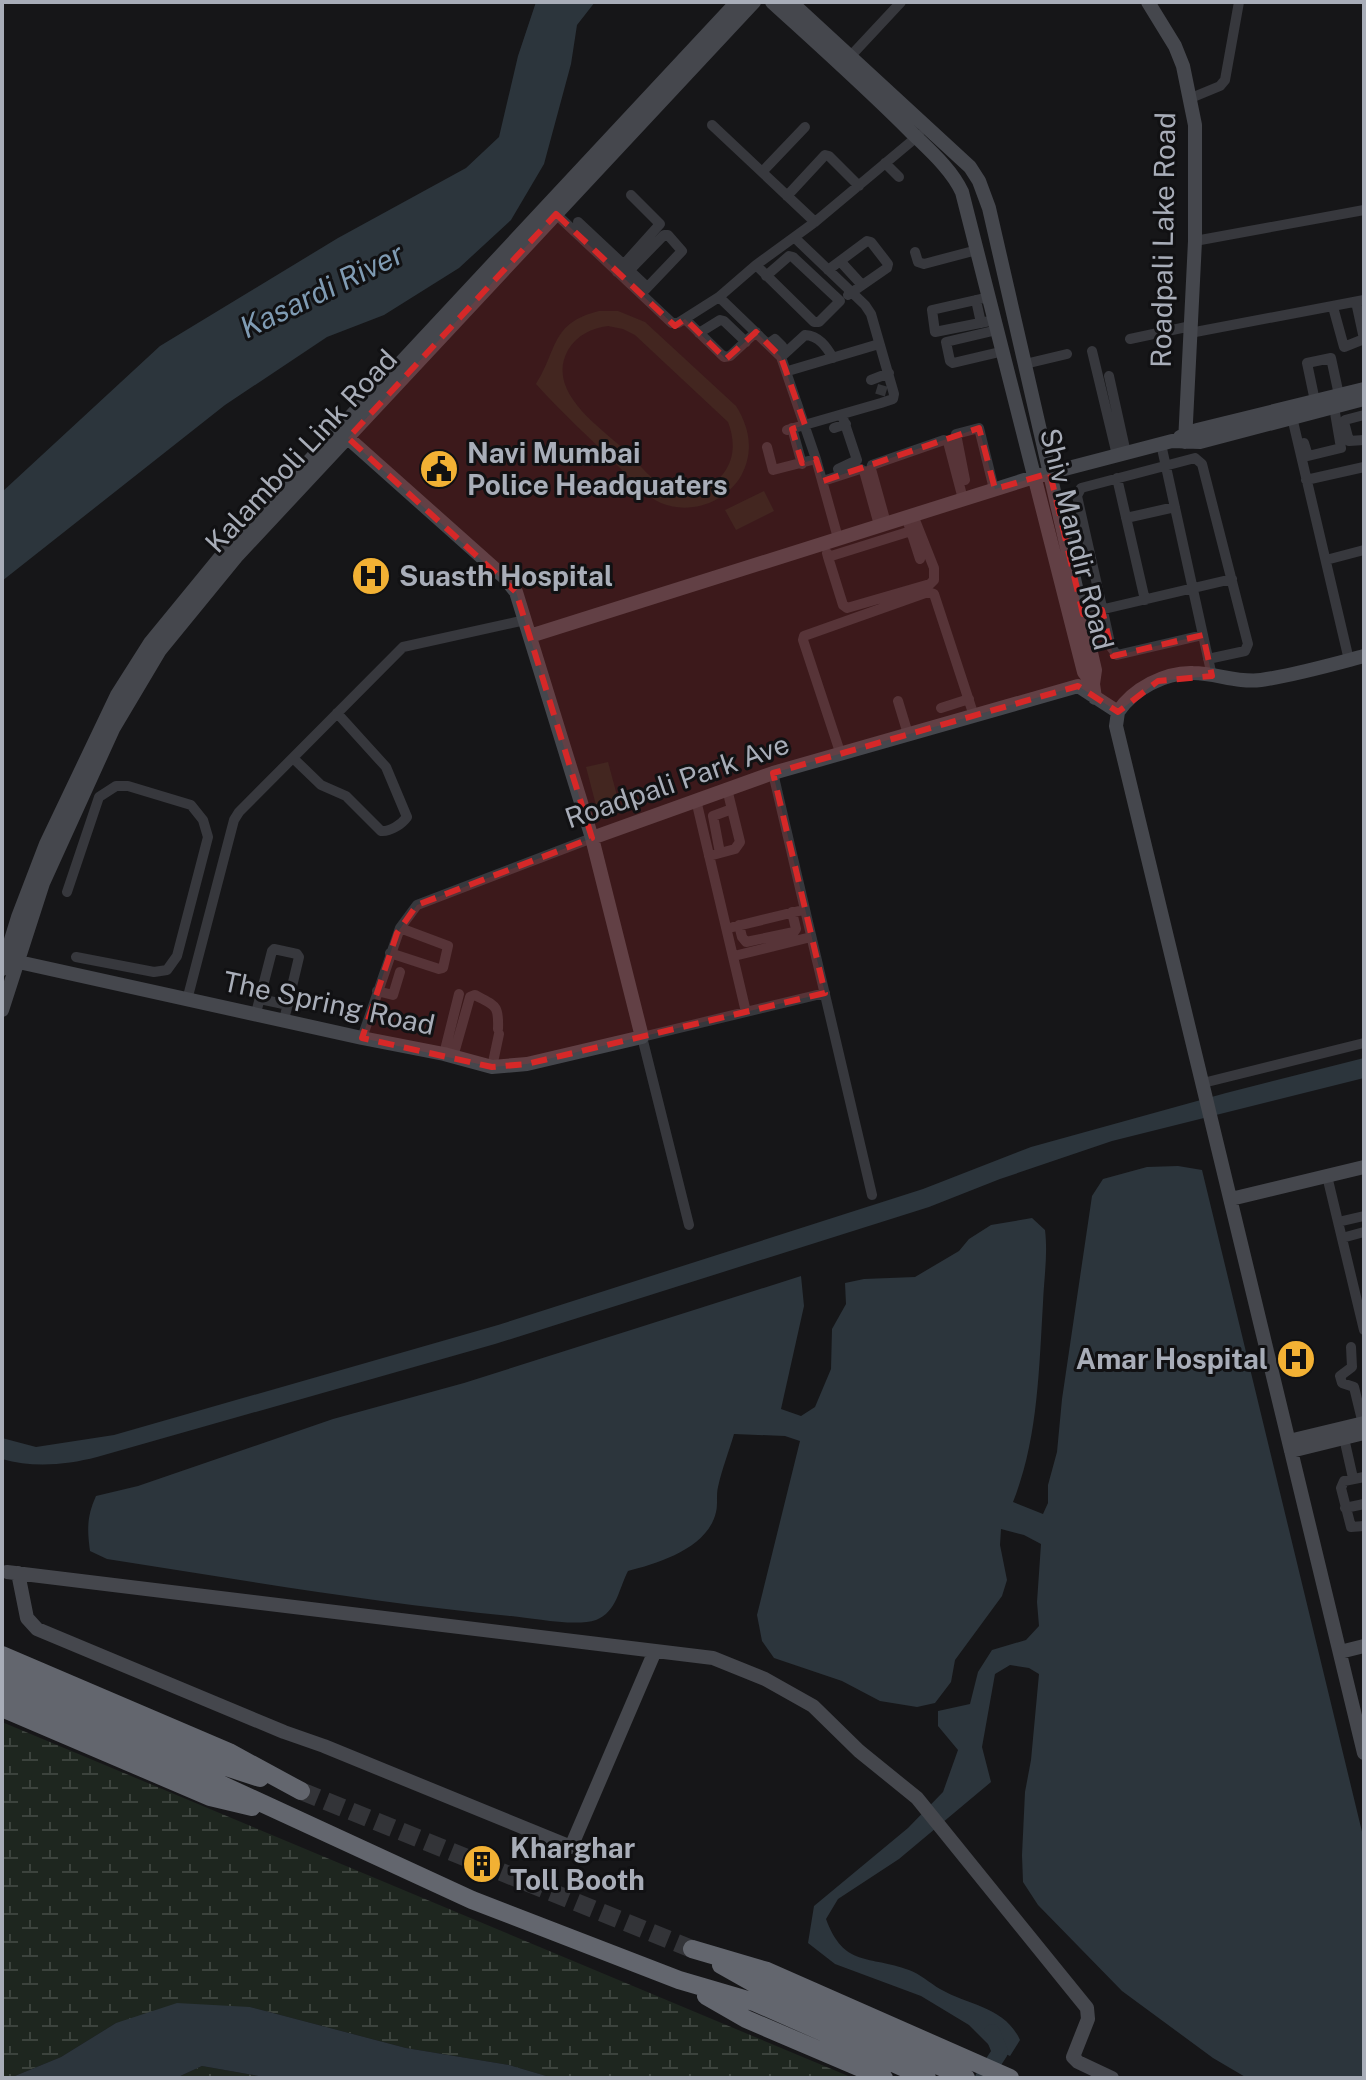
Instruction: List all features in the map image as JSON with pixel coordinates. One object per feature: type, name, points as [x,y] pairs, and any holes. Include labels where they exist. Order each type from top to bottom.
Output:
[{"type":"highway","points":[[2,1655],[229,1752],[301,1791],[220,1774],[2,1690]]},
{"type":"highway","points":[[2,1672],[220,1774],[289,1817],[472,1900],[679,1980],[746,2019],[884,2078]]},
{"type":"highway","points":[[2,1708],[210,1797],[289,1817]]},
{"type":"highway","points":[[927,2078],[757,1994],[692,1949],[767,1971],[1010,2078]]},
{"type":"highway","points":[[679,1980],[757,1994],[966,2078]]},
{"type":"street","name":"Kalamboli Link Road","points":[[2,1010],[8,963],[67,826],[113,729],[145,673],[236,557],[343,434],[737,2]]},
{"type":"street","name":"Kalamboli Link Road","points":[[343,434],[556,214],[754,2]]},
{"type":"street","name":"Shiv Mandir Road","points":[[772,2],[931,128],[970,167],[982,189],[1083,614],[1095,670],[1094,691]]},
{"type":"street","name":"Shiv Mandir Road","points":[[791,2],[959,184],[977,250],[988,327],[1004,351],[1084,672],[1094,691]]},
{"type":"street","points":[[846,61],[901,2]]},
{"type":"street","name":"Roadpali Lake Road","points":[[1148,2],[1175,46],[1191,98],[1195,125],[1191,329],[1176,440]]},
{"type":"street","points":[[1191,98],[1220,86],[1225,80],[1239,2]]},
{"type":"street","points":[[712,125],[815,222]]},
{"type":"street","points":[[763,171],[805,127]]},
{"type":"street","points":[[556,214],[623,271],[672,323],[685,319],[719,297],[859,186],[915,136],[931,128]]},
{"type":"street","points":[[787,196],[825,155],[859,186]]},
{"type":"street","points":[[885,163],[899,177]]},
{"type":"street","points":[[623,271],[660,224],[631,195]]},
{"type":"street","points":[[1195,241],[1364,210]]},
{"type":"street","points":[[578,222],[590,240]]},
{"type":"street","points":[[623,271],[664,235],[675,241],[682,251],[644,291]]},
{"type":"street","points":[[795,238],[871,314],[879,344],[880,377],[894,394],[893,399],[864,403],[834,428]]},
{"type":"street","points":[[756,265],[814,322],[819,322],[840,301],[887,268],[888,264],[871,242],[828,270]]},
{"type":"street","points":[[915,252],[918,262],[924,264],[977,250]]},
{"type":"street","points":[[766,276],[789,256],[793,257],[840,301]]},
{"type":"street","points":[[840,261],[862,285]]},
{"type":"street","points":[[719,297],[779,354],[788,371],[838,538]]},
{"type":"street","points":[[982,298],[932,310],[935,332],[988,327]]},
{"type":"street","points":[[1130,339],[1360,301],[1364,339],[1344,347],[1333,307]]},
{"type":"street","points":[[685,319],[724,357],[730,356],[756,332]]},
{"type":"street","points":[[699,333],[720,320],[746,342]]},
{"type":"street","points":[[988,327],[946,342],[950,361],[953,363],[1004,351]]},
{"type":"street","points":[[985,355],[988,327]]},
{"type":"street","points":[[779,354],[805,335],[815,337],[827,353]]},
{"type":"street","points":[[788,371],[827,353],[879,344]]},
{"type":"street","points":[[1092,351],[1121,454]]},
{"type":"street","points":[[1025,364],[1067,354]]},
{"type":"street","points":[[1293,414],[1307,455],[1341,448],[1331,358],[1307,363],[1315,401]]},
{"type":"street","points":[[1109,376],[1121,454]]},
{"type":"street","points":[[530,636],[912,523],[966,498],[1034,477],[1176,440],[1200,442],[1336,401],[1364,389]]},
{"type":"street","points":[[1293,414],[1315,401],[1364,399]]},
{"type":"street","points":[[1293,414],[1326,560],[1357,658],[1260,680],[1191,673],[1158,681],[1129,699],[1118,712],[1116,726],[1364,1753]]},
{"type":"street","points":[[1364,415],[1344,422],[1349,441],[1364,440]]},
{"type":"street","points":[[802,464],[790,429],[844,419]]},
{"type":"street","points":[[822,478],[856,462],[844,419]]},
{"type":"street","points":[[966,498],[956,434],[982,430],[994,489]]},
{"type":"street","points":[[343,434],[504,577],[516,592],[592,838],[689,1225]]},
{"type":"street","points":[[883,524],[872,465],[944,440],[948,442],[966,498]]},
{"type":"street","points":[[1176,440],[1166,466],[1212,676]]},
{"type":"street","points":[[767,447],[773,470],[816,459]]},
{"type":"street","points":[[1203,635],[1117,655],[1111,647],[1077,496],[1081,488],[1195,458],[1202,464],[1248,644],[1245,651],[1208,659]]},
{"type":"street","points":[[1306,480],[1364,467]]},
{"type":"street","points":[[822,478],[860,469],[864,471],[883,524]]},
{"type":"street","points":[[1117,478],[1145,600]]},
{"type":"street","points":[[1126,518],[1175,507]]},
{"type":"street","points":[[826,550],[838,538],[883,524],[912,523]]},
{"type":"street","points":[[826,550],[843,605],[851,609],[930,584],[934,580],[934,568],[912,523]]},
{"type":"street","points":[[912,523],[920,559]]},
{"type":"street","points":[[1326,560],[1364,550]]},
{"type":"street","points":[[1083,614],[1232,579]]},
{"type":"street","points":[[841,755],[804,636],[928,592],[934,594],[974,716]]},
{"type":"street","points":[[187,1000],[234,820],[403,647],[525,620]]},
{"type":"street","name":"Roadpali Park Ave","points":[[362,1038],[400,928],[417,905],[424,901],[773,773],[1078,686],[1094,691]]},
{"type":"street","points":[[1094,691],[1118,712]]},
{"type":"street","points":[[941,708],[969,699]]},
{"type":"street","points":[[898,701],[908,734]]},
{"type":"street","points":[[293,758],[321,785],[346,796],[381,831],[404,822],[407,817],[386,767],[337,713]]},
{"type":"street","points":[[773,773],[872,1195]]},
{"type":"street","points":[[67,892],[99,797],[108,790],[128,786],[191,805],[197,811],[208,837],[177,956],[167,970],[154,972],[111,966],[76,957]]},
{"type":"street","points":[[715,855],[735,849],[740,842],[727,789]]},
{"type":"street","points":[[696,800],[715,855]]},
{"type":"street","points":[[732,809],[713,816],[715,855],[746,1012]]},
{"type":"street","points":[[727,928],[805,909]]},
{"type":"street","points":[[739,925],[746,942],[794,932],[792,912]]},
{"type":"street","points":[[390,953],[443,968],[448,946],[400,928]]},
{"type":"street","points":[[734,956],[811,937]]},
{"type":"street","points":[[258,1006],[272,951],[297,954],[299,957],[286,1013]]},
{"type":"street","name":"The Spring Road","points":[[8,963],[187,1000],[258,1006],[362,1038],[492,1067],[527,1064],[642,1037]]},
{"type":"street","points":[[107,982],[111,966]]},
{"type":"street","points":[[377,991],[393,995],[402,972],[385,967]]},
{"type":"street","points":[[148,992],[154,972]]},
{"type":"street","points":[[642,1037],[825,993]]},
{"type":"street","points":[[449,1055],[459,994]]},
{"type":"street","points":[[449,1055],[470,997],[475,995],[499,1010],[499,1031],[492,1067]]},
{"type":"street","points":[[1203,1086],[1364,1043]]},
{"type":"street","points":[[1231,1199],[1364,1167]]},
{"type":"street","points":[[1327,1176],[1353,1235],[1364,1330]]},
{"type":"street","points":[[1344,1220],[1364,1216]]},
{"type":"street","points":[[1351,1347],[1352,1367],[1340,1376],[1342,1383],[1354,1387],[1364,1427]]},
{"type":"street","points":[[1290,1446],[1364,1427]]},
{"type":"street","points":[[1290,1446],[1344,1438],[1364,1427]]},
{"type":"street","points":[[1344,1438],[1358,1478],[1341,1484],[1345,1508],[1351,1527],[1364,1526]]},
{"type":"street","points":[[1345,1508],[1364,1504]]},
{"type":"street","points":[[7,1572],[27,1618],[37,1629],[571,1847],[655,1651]]},
{"type":"street","points":[[7,1572],[713,1658],[765,1679],[813,1706],[859,1751],[917,1798],[1087,2008],[1088,2019],[1073,2057],[1112,2078]]},
{"type":"street","points":[[1340,1652],[1364,1646]]},
{"type":"highlighted area","points":[[556,214],[675,326],[685,319],[726,359],[756,332],[781,357],[805,425],[792,429],[802,463],[816,459],[823,481],[979,428],[995,489],[1050,473],[1083,614],[1102,610],[1113,656],[1203,635],[1212,676],[1158,681],[1118,712],[1078,686],[773,773],[825,993],[527,1064],[492,1067],[362,1038],[397,933],[417,905],[592,838],[516,592],[348,438]]},
{"type":"green space","points":[[599,311],[618,311],[645,322],[736,406],[747,431],[748,458],[741,476],[726,493],[695,507],[683,508],[655,500],[536,384],[563,330],[583,316]],"holes":[[[608,326],[635,335],[728,422],[733,442],[732,456],[718,480],[705,488],[682,491],[661,485],[590,420],[569,394],[563,365],[572,345],[580,336],[596,328]]]},
{"type":"green space","points":[[764,491],[774,511],[736,530],[725,510]]},
{"type":"green space","points":[[608,762],[619,803],[597,809],[586,767]]},
{"type":"green space","points":[[2,1722],[853,2078],[553,2078],[509,2065],[406,2048],[250,2007],[116,2023],[61,2057],[10,2078],[2,2078]]},
{"type":"green space","points":[[202,2066],[270,2078],[176,2078]]},
{"type":"water","name":"Kasardi River","points":[[536,2],[595,2],[577,25],[571,64],[544,164],[511,220],[459,268],[384,315],[327,337],[225,405],[2,581],[2,492],[160,346],[338,238],[466,168],[499,137],[518,56]]},
{"type":"water","points":[[1364,1058],[1364,1078],[1112,1141],[929,1207],[495,1344],[85,1460],[38,1464],[2,1459],[2,1438],[36,1447],[114,1435],[498,1325],[923,1189],[1031,1147]]},
{"type":"water","points":[[1178,1166],[1202,1170],[1364,1840],[1364,2078],[1247,2078],[1213,2058],[1122,1991],[1038,1905],[1023,1882],[1025,1792],[1039,1674],[1029,1668],[1010,1665],[995,1674],[982,1747],[991,1782],[899,1859],[838,1899],[826,1919],[833,1935],[850,1953],[913,1972],[951,1995],[986,2008],[1005,2020],[1020,2040],[1010,2056],[992,2048],[969,2025],[921,1996],[835,1964],[808,1943],[814,1906],[908,1828],[943,1792],[958,1750],[938,1726],[938,1711],[970,1704],[978,1672],[992,1650],[1026,1640],[1039,1626],[1037,1602],[1041,1544],[1024,1535],[1001,1529],[1000,1545],[1007,1580],[1002,1596],[955,1660],[951,1682],[935,1703],[917,1707],[880,1701],[842,1681],[774,1658],[762,1641],[757,1615],[800,1441],[785,1436],[734,1434],[718,1487],[716,1512],[711,1525],[681,1552],[628,1571],[609,1611],[588,1622],[554,1621],[359,1598],[107,1559],[90,1551],[88,1523],[96,1496],[138,1486],[333,1419],[464,1383],[801,1276],[804,1306],[781,1409],[801,1416],[815,1407],[831,1369],[832,1329],[846,1304],[845,1283],[915,1277],[959,1251],[969,1239],[991,1225],[1032,1218],[1045,1230],[1046,1239],[1040,1353],[1028,1454],[1013,1502],[1043,1514],[1048,1503],[1048,1485],[1057,1452],[1092,1196],[1103,1179],[1147,1167]]},
{"type":"water","points":[[177,2003],[250,2007],[406,2048],[509,2065],[553,2078],[270,2078],[202,2066],[176,2078],[10,2078],[61,2057],[116,2023]]},
{"type":"waterway","points":[[983,2078],[1000,2052],[992,2032]]},
{"type":"tunnel","points":[[880,395],[883,385],[881,378]]},
{"type":"tunnel","points":[[301,1791],[692,1949]]},
{"type":"place","name":"Navi Mumbai Police Headquaters","points":[[439,469]]},
{"type":"place","name":"Suasth Hospital","points":[[371,576]]},
{"type":"place","name":"Amar Hospital","points":[[1296,1359]]},
{"type":"place","name":"Kharghar Toll Booth","points":[[482,1864]]}]
